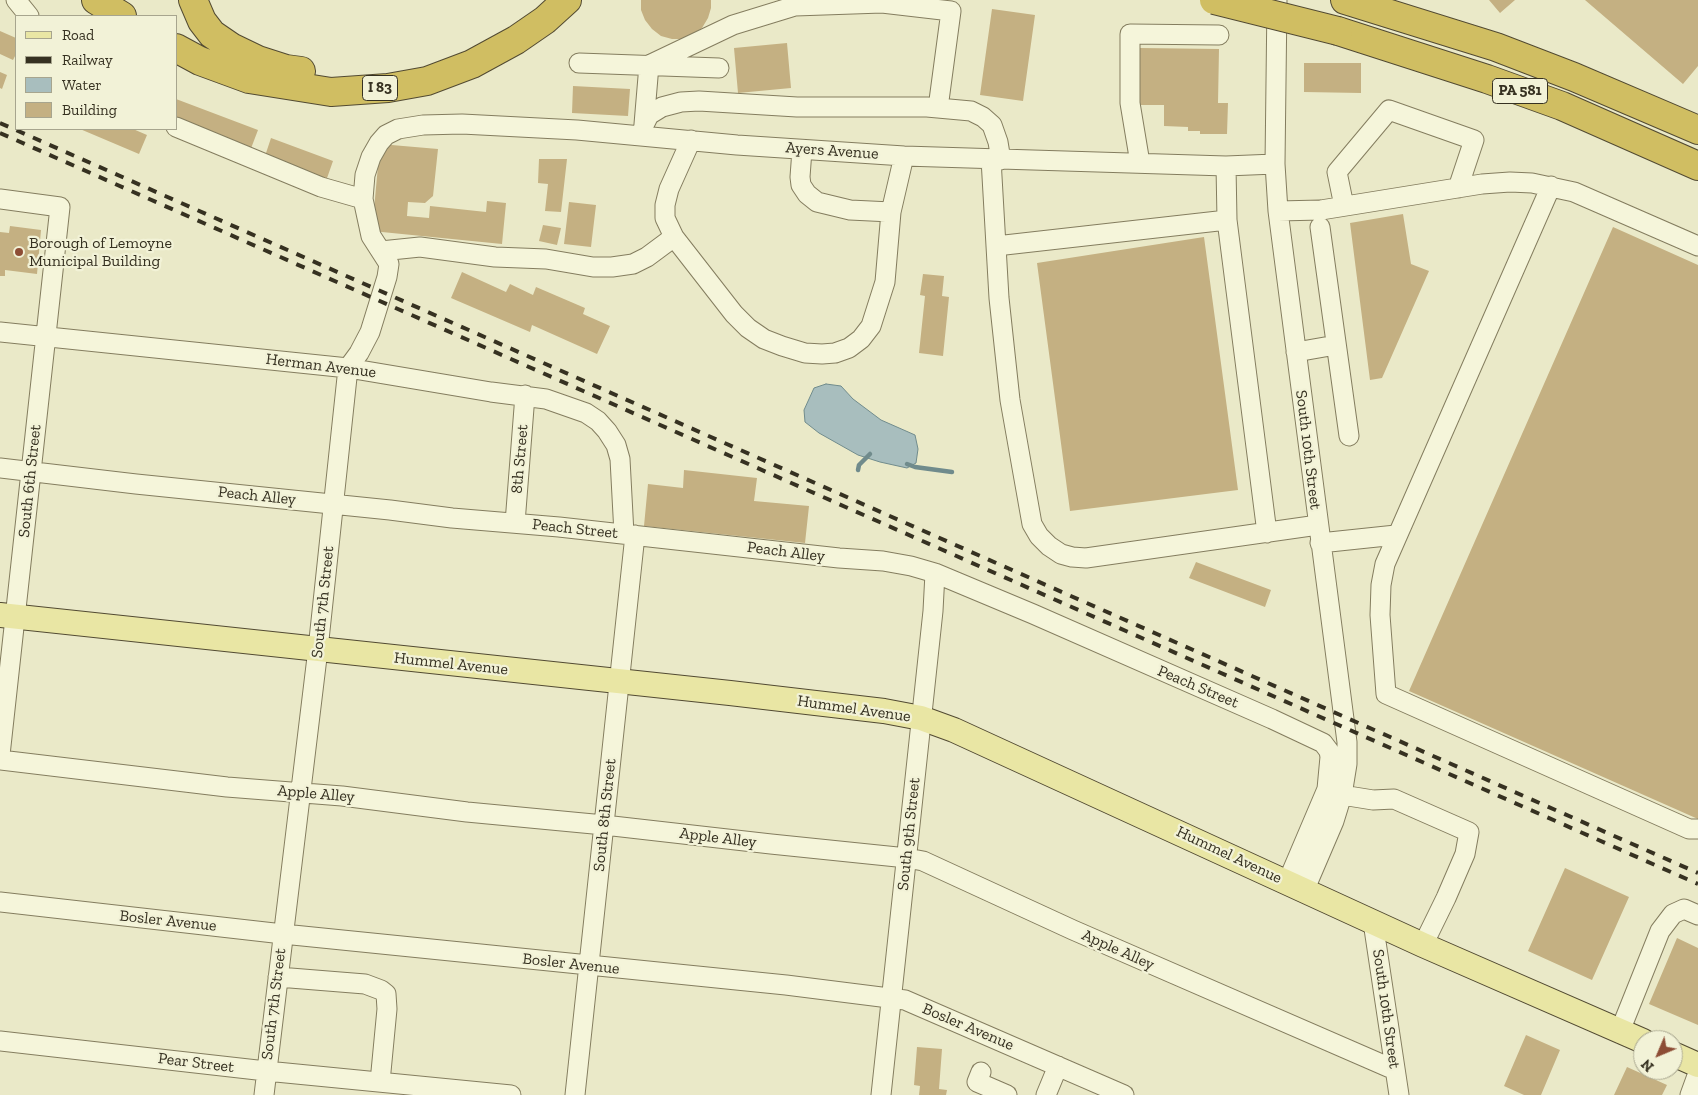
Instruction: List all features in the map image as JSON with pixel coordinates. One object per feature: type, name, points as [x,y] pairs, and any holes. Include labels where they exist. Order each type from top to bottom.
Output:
[{"type":"highway","points":[[96,0],[120,15]]},
{"type":"highway","points":[[192,0],[202,21],[212,34],[240,52],[286,69],[317,74],[348,74],[393,70],[453,54],[507,26],[542,0]]},
{"type":"highway","name":"I 83","points":[[178,49],[200,61],[249,79],[331,92],[388,88],[427,80],[472,64],[516,40],[545,20],[567,0]]},
{"type":"highway","name":"PA 581","points":[[1214,0],[1338,31],[1487,79],[1562,106],[1698,166]]},
{"type":"highway","name":"PA 581","points":[[1345,0],[1496,47],[1574,77],[1698,130]]},
{"type":"main road","name":"Hummel Avenue","points":[[8,616],[884,711],[921,718],[954,730],[1423,945],[1633,1037]]},
{"type":"main road","points":[[1683,1059],[1698,1066]]},
{"type":"street","points":[[16,0],[28,15]]},
{"type":"street","name":"South 10th Street","points":[[1276,0],[1275,164],[1278,211],[1347,742],[1347,764],[1342,795],[1334,821],[1296,887]]},
{"type":"street","points":[[648,66],[733,25],[795,6],[882,3],[951,11],[938,108]]},
{"type":"street","points":[[1140,163],[1130,103],[1130,34],[1219,35]]},
{"type":"street","points":[[579,63],[719,68]]},
{"type":"street","points":[[643,130],[648,66]]},
{"type":"street","points":[[643,130],[649,115],[662,107],[681,102],[699,101],[797,107],[938,108],[971,111],[983,117],[992,125],[998,142],[996,160],[996,246],[999,298],[1010,400],[1032,524],[1039,536],[1061,554],[1086,558],[1267,533],[1396,535]]},
{"type":"street","points":[[1344,206],[1337,172],[1389,110],[1474,140],[1458,188]]},
{"type":"street","name":"Ayers Avenue","points":[[391,131],[423,125],[462,124],[643,130],[691,140],[737,145],[904,156],[1226,166],[1275,164]]},
{"type":"street","points":[[178,128],[321,187],[363,199]]},
{"type":"street","name":"South 7th Street","points":[[264,1095],[302,792],[348,368],[359,353],[370,332],[387,277],[389,264],[371,236],[363,199],[365,175],[370,158],[378,143],[391,131]]},
{"type":"street","points":[[691,140],[669,189],[665,205],[665,218],[674,237],[734,314],[748,328],[764,339],[805,353],[835,353],[849,348],[861,339],[871,326],[885,282],[891,212],[904,156]]},
{"type":"street","points":[[802,150],[801,185],[807,194],[817,202],[850,210],[891,212]]},
{"type":"street","points":[[1226,166],[1227,220],[1267,533]]},
{"type":"street","points":[[1278,211],[1321,210],[1458,188],[1510,182],[1551,186],[1582,195],[1698,246]]},
{"type":"street","points":[[1551,186],[1396,535],[1385,564],[1381,585],[1380,615],[1386,694],[1689,829],[1698,829]]},
{"type":"street","name":"South 6th Street","points":[[0,199],[60,207],[30,471],[8,616],[0,755]]},
{"type":"street","points":[[996,246],[1227,220]]},
{"type":"street","points":[[1320,227],[1349,436]]},
{"type":"street","points":[[381,251],[420,247],[496,256],[546,259],[612,268],[633,264],[647,257],[674,237]]},
{"type":"street","name":"Herman Avenue","points":[[0,332],[348,368],[491,392],[546,399],[586,413],[598,421],[616,445],[618,453]]},
{"type":"street","points":[[1296,352],[1336,345]]},
{"type":"street","name":"8th Street","points":[[515,523],[525,395]]},
{"type":"street","name":"South 8th Street","points":[[575,1095],[620,682],[630,534],[618,453]]},
{"type":"street","name":"Peach Alley","points":[[0,468],[452,518],[515,523]]},
{"type":"street","name":"Peach Street","points":[[515,523],[630,534]]},
{"type":"street","name":"Peach Alley","points":[[630,534],[839,558],[883,561],[912,566],[935,573]]},
{"type":"street","name":"Peach Street","points":[[935,573],[1272,718],[1323,744],[1329,751],[1330,757],[1327,789],[1296,887]]},
{"type":"street","name":"South 9th Street","points":[[881,1095],[933,611],[935,573]]},
{"type":"street","name":"Apple Alley","points":[[0,760],[227,787],[342,796],[467,812],[604,825],[923,861],[1082,934],[1395,1070]]},
{"type":"street","points":[[1342,795],[1373,800],[1394,799],[1469,832],[1465,854],[1423,945]]},
{"type":"street","name":"Bosler Avenue","points":[[0,902],[283,934],[786,985],[905,1000],[1124,1095]]},
{"type":"street","points":[[1620,1031],[1660,931],[1673,914],[1684,909],[1698,915]]},
{"type":"street","name":"South 10th Street","points":[[1374,922],[1399,1095]]},
{"type":"street","points":[[278,977],[365,984],[386,994],[388,1010],[380,1082]]},
{"type":"street","name":"Pear Street","points":[[0,1040],[266,1071],[380,1082],[432,1091],[511,1095]]},
{"type":"street","points":[[1046,1095],[1058,1066]]},
{"type":"street","points":[[980,1072],[978,1082],[1006,1095]]},
{"type":"street","points":[[1690,1095],[1698,1073]]},
{"type":"water","points":[[826,384],[841,386],[853,399],[881,420],[915,435],[918,449],[916,463],[907,468],[858,455],[819,433],[805,422],[804,410],[814,388]]},
{"type":"building","points":[[641,0],[711,0],[711,8],[702,28],[693,35],[683,39],[672,39],[661,36],[652,29],[645,20],[641,10]]},
{"type":"building","points":[[1489,0],[1515,0],[1500,13]]},
{"type":"building","points":[[1585,0],[1698,0],[1698,66],[1683,84]]},
{"type":"building","points":[[992,9],[1035,15],[1023,101],[980,95]]},
{"type":"building","points":[[0,31],[15,38],[15,56],[13,60],[0,54]]},
{"type":"building","points":[[787,43],[791,88],[738,93],[734,48]]},
{"type":"building","points":[[1140,48],[1219,49],[1218,103],[1228,103],[1227,134],[1200,134],[1200,131],[1188,131],[1188,127],[1164,126],[1164,105],[1139,105]]},
{"type":"building","points":[[1304,63],[1361,63],[1361,93],[1304,92]]},
{"type":"building","points":[[0,72],[7,75],[2,89],[0,88]]},
{"type":"building","points":[[573,86],[630,89],[628,116],[572,113]]},
{"type":"building","points":[[178,100],[258,130],[250,151],[178,124]]},
{"type":"building","points":[[82,130],[135,130],[147,135],[139,154]]},
{"type":"building","points":[[271,138],[333,161],[326,181],[264,159]]},
{"type":"building","points":[[380,144],[438,149],[433,196],[425,203],[408,202],[407,216],[429,218],[430,206],[486,212],[487,201],[506,203],[502,244],[372,231]]},
{"type":"building","points":[[539,159],[567,159],[561,212],[545,211],[548,184],[538,183]]},
{"type":"building","points":[[569,202],[596,205],[591,247],[564,244]]},
{"type":"building","points":[[1403,214],[1411,264],[1429,271],[1382,378],[1370,380],[1350,223]]},
{"type":"building","points":[[543,225],[561,228],[557,245],[539,241]]},
{"type":"building","name":"Borough of Lemoyne Municipal Building","points":[[10,226],[41,230],[37,274],[5,270],[5,276],[0,276],[0,232],[9,233]]},
{"type":"building","points":[[1613,227],[1698,265],[1698,819],[1409,691]]},
{"type":"building","points":[[1204,237],[1238,490],[1070,511],[1037,263]]},
{"type":"building","points":[[462,272],[506,292],[510,284],[533,295],[536,287],[585,308],[583,314],[610,326],[597,354],[532,325],[530,332],[451,298]]},
{"type":"building","points":[[923,274],[944,276],[942,296],[949,297],[943,356],[919,353],[925,296],[920,295]]},
{"type":"building","points":[[684,470],[757,478],[754,501],[809,506],[805,543],[644,526],[648,484],[683,488]]},
{"type":"building","points":[[1196,562],[1271,590],[1265,607],[1189,578]]},
{"type":"building","points":[[1565,868],[1629,897],[1592,980],[1528,951]]},
{"type":"building","points":[[1677,938],[1698,948],[1698,1025],[1649,1004]]},
{"type":"building","points":[[1526,1035],[1560,1050],[1541,1095],[1524,1095],[1504,1086]]},
{"type":"building","points":[[917,1047],[942,1049],[939,1089],[947,1090],[946,1095],[919,1095],[920,1086],[914,1085]]},
{"type":"building","points":[[1627,1067],[1633,1070],[1633,1080],[1656,1080],[1667,1085],[1662,1095],[1614,1095]]},
{"type":"waterway","points":[[858,470],[859,465],[870,454]]},
{"type":"waterway","points":[[907,464],[915,467],[952,472]]},
{"type":"railway","points":[[0,123],[15,130]]},
{"type":"railway","points":[[16,130],[1698,873]]},
{"type":"railway","points":[[0,133],[1698,884]]},
{"type":"place","name":"Borough of Lemoyne Municipal Building","points":[[19,252]]}]
